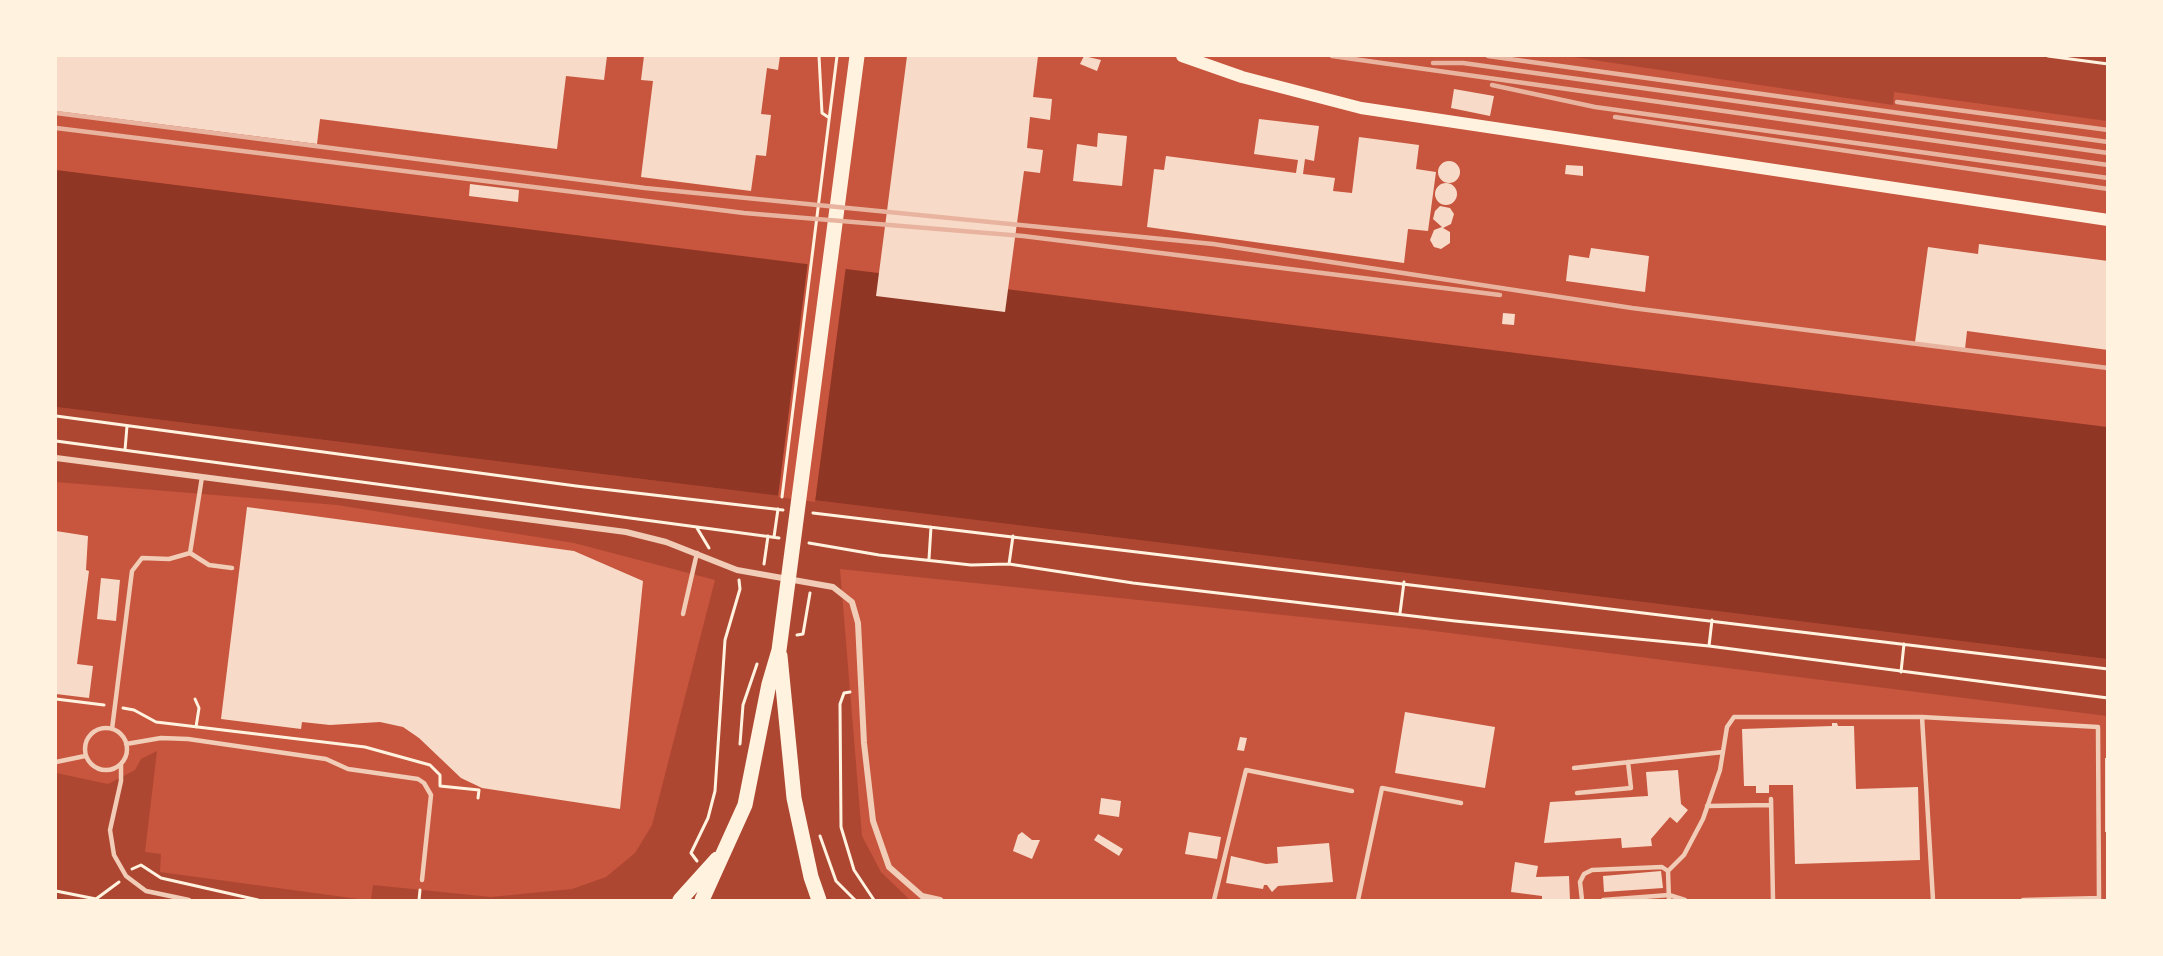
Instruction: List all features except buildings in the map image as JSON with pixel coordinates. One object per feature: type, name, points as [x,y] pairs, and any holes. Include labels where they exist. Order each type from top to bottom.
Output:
[{"type":"main road","points":[[702,900],[745,805],[769,684],[779,651],[789,629],[794,553],[857,56]]},
{"type":"main road","points":[[1182,56],[1242,77],[1361,108],[2108,220]]},
{"type":"main road","points":[[779,651],[794,798],[810,878],[819,900]]},
{"type":"main road","points":[[680,900],[727,847]]},
{"type":"main road","points":[[810,878],[831,900]]},
{"type":"street","points":[[56,458],[626,532],[697,553],[737,570],[833,587],[852,602],[858,622],[861,690],[873,821],[889,867],[922,896],[940,900]]},
{"type":"lane","points":[[190,553],[202,477]]},
{"type":"lane","points":[[112,729],[117,707],[132,571],[142,558],[169,559],[190,553],[209,565],[232,568]]},
{"type":"lane","points":[[682,614],[697,553]]},
{"type":"lane","points":[[1669,898],[1668,871],[1684,855],[1707,806],[1720,770],[1727,727],[1734,717],[1922,717],[2098,727],[2099,899],[2023,900]]},
{"type":"lane","points":[[1922,717],[1933,900]]},
{"type":"lane","points":[[100,729],[112,729],[121,735],[126,744],[125,759],[111,770],[100,770],[91,765],[85,756],[85,744],[90,734],[100,729]]},
{"type":"lane","points":[[126,744],[160,738],[188,739],[326,759],[348,769],[418,779],[424,783],[431,795],[422,880]]},
{"type":"lane","points":[[1574,768],[1723,753]]},
{"type":"lane","points":[[56,762],[85,756]]},
{"type":"lane","points":[[1577,793],[1631,788],[1628,762]]},
{"type":"lane","points":[[121,764],[121,781],[110,830],[114,855],[126,876],[146,891],[189,900]]},
{"type":"lane","points":[[1214,900],[1246,770],[1352,791]]},
{"type":"lane","points":[[1358,900],[1382,788],[1461,803]]},
{"type":"lane","points":[[1770,799],[1773,900]]},
{"type":"lane","points":[[1707,806],[1771,806]]},
{"type":"lane","points":[[1582,900],[1580,882],[1584,874],[1592,870],[1662,867],[1668,871]]},
{"type":"lane","points":[[1603,900],[1669,898],[1685,900]]},
{"type":"path","points":[[819,56],[822,113],[829,117]]},
{"type":"path","points":[[776,544],[837,56]]},
{"type":"path","points":[[2048,56],[2108,64]]},
{"type":"path","points":[[56,416],[576,486],[790,510]]},
{"type":"path","points":[[125,450],[127,426]]},
{"type":"path","points":[[56,441],[786,539]]},
{"type":"path","points":[[774,537],[778,509]]},
{"type":"path","points":[[801,512],[1404,582],[2108,669]]},
{"type":"path","points":[[929,559],[931,527]]},
{"type":"path","points":[[697,528],[710,549]]},
{"type":"path","points":[[763,575],[768,536]]},
{"type":"path","points":[[1009,564],[1013,536]]},
{"type":"path","points":[[798,541],[879,555],[971,565],[1009,564],[1133,583],[1709,646],[2108,698]]},
{"type":"path","points":[[698,862],[691,853],[708,818],[715,791],[725,640],[740,589],[737,570]]},
{"type":"path","points":[[1400,613],[1404,582]]},
{"type":"path","points":[[789,629],[795,635],[803,634],[811,583]]},
{"type":"path","points":[[1709,646],[1712,620]]},
{"type":"path","points":[[1901,672],[1904,644]]},
{"type":"path","points":[[739,752],[743,705],[749,682],[761,655]]},
{"type":"path","points":[[861,690],[844,693],[840,704],[841,828],[854,870],[874,900]]},
{"type":"path","points":[[56,699],[134,710],[156,722],[365,747],[430,765],[440,775],[440,786],[479,790],[478,798]]},
{"type":"path","points":[[195,699],[199,708],[196,727]]},
{"type":"path","points":[[818,828],[836,881],[855,900]]},
{"type":"path","points":[[692,870],[703,853]]},
{"type":"shaded area","points":[[1567,56],[2107,56],[2107,121],[1894,92],[1893,105]]},
{"type":"shaded area","points":[[56,170],[2107,427],[2107,659],[56,407]]},
{"type":"shaded area","points":[[56,407],[2107,659],[2107,716],[1418,629],[840,569],[862,836],[881,872],[910,900],[371,900],[373,885],[491,897],[572,889],[606,877],[635,853],[652,825],[715,580],[574,543],[337,505],[56,482]]},
{"type":"shaded area","points":[[157,751],[145,852],[161,854],[160,872],[366,900],[56,900],[56,773],[108,784],[135,770],[141,759]]},
{"type":"pier","points":[[808,261],[846,266],[815,502],[778,497]]},
{"type":"railway","points":[[1332,56],[2108,165]]},
{"type":"railway","points":[[1488,56],[2108,142]]},
{"type":"railway","points":[[1433,63],[1463,63],[2108,153]]},
{"type":"railway","points":[[1492,85],[1595,107],[2108,178]]},
{"type":"railway","points":[[1897,102],[2108,130]]},
{"type":"railway","points":[[56,113],[645,188],[1213,244],[1632,308],[2108,368]]},
{"type":"railway","points":[[1615,117],[2108,189]]},
{"type":"railway","points":[[56,128],[744,213],[1023,236],[1500,295]]}]
